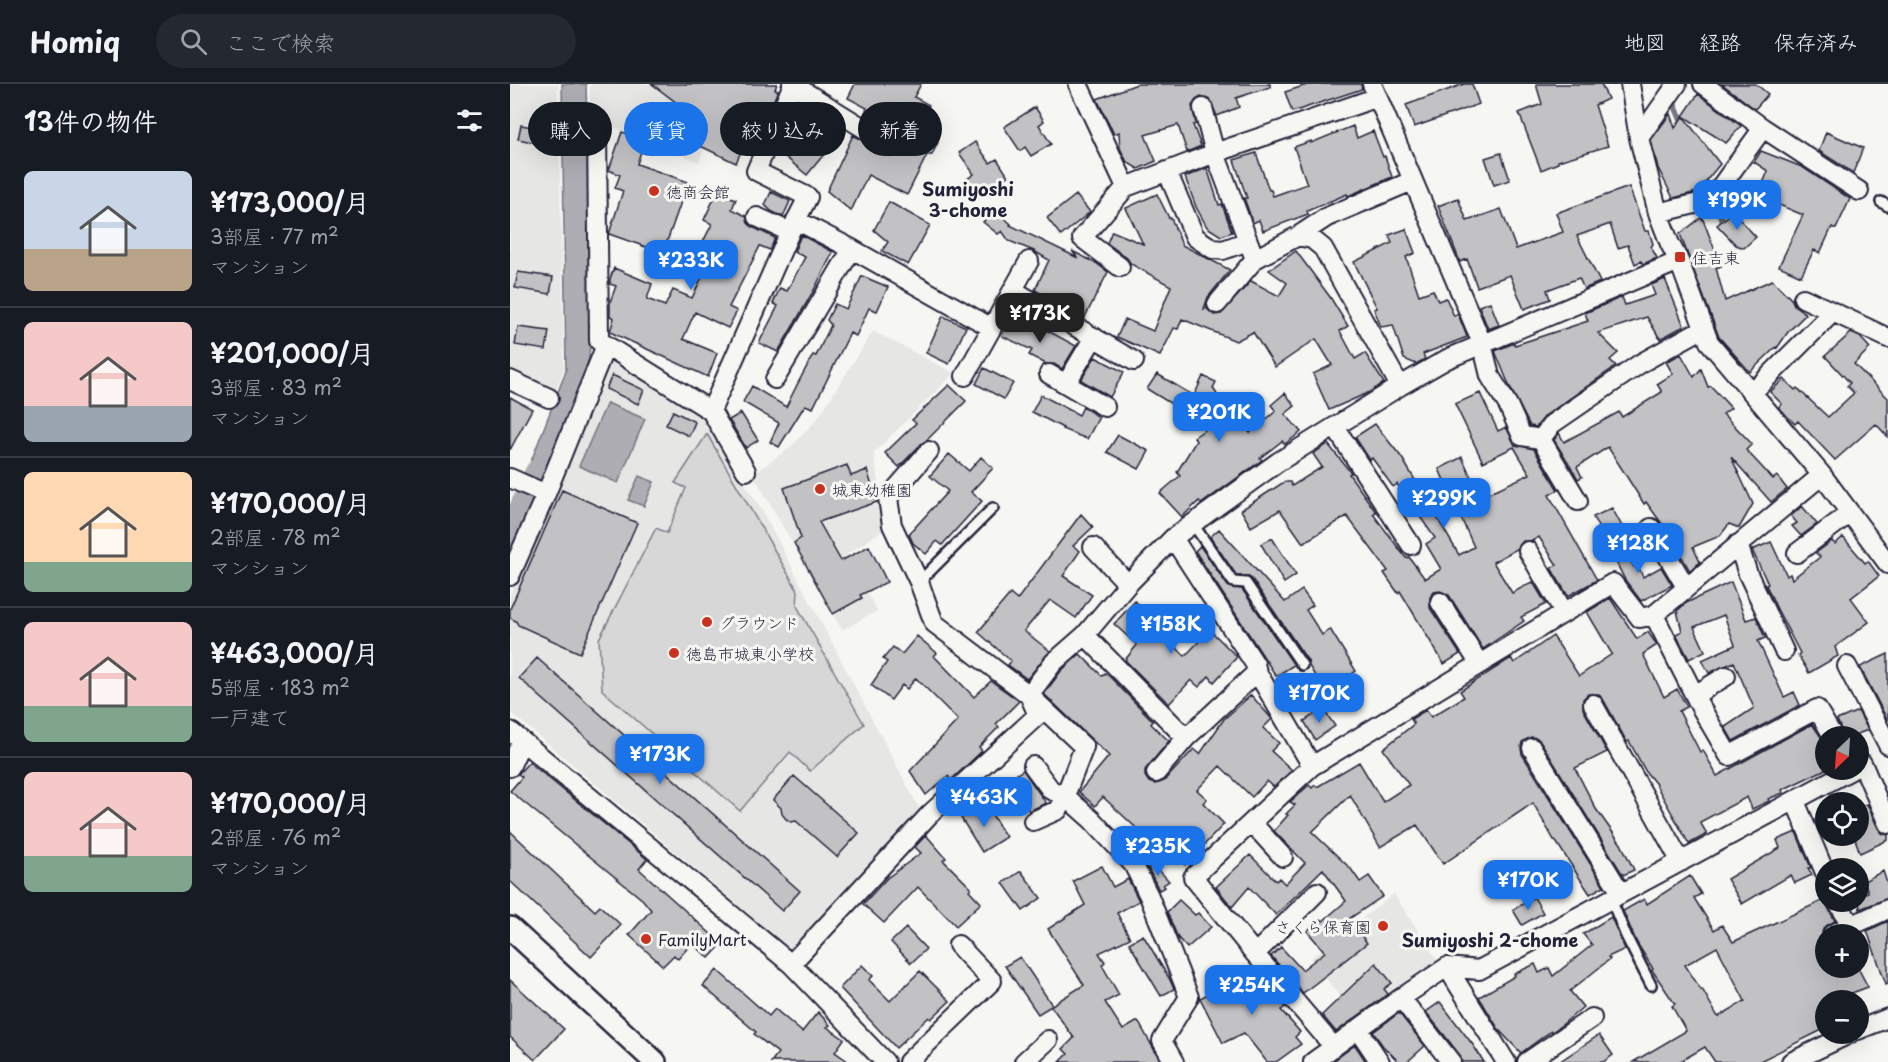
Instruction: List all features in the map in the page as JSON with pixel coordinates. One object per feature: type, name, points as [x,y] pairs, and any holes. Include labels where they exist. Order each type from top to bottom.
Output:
[{"type":"street","points":[[711,411],[808,197],[756,171],[793,84],[858,124]]},
{"type":"street","points":[[1630,84],[1639,138],[1658,213],[1709,342],[1822,475],[1888,564]]},
{"type":"street","points":[[1639,138],[1677,84]]},
{"type":"street","points":[[1702,84],[1763,128],[1859,191]]},
{"type":"street","points":[[1082,85],[1126,187]]},
{"type":"street","points":[[1120,267],[1082,238],[1126,187],[1375,91],[1482,343],[1490,376],[1508,405],[1522,435],[1541,439],[1578,501]]},
{"type":"street","points":[[1203,108],[1215,153],[1255,258]]},
{"type":"street","points":[[1658,213],[1711,200],[1763,128]]},
{"type":"street","points":[[597,156],[599,341],[711,411],[746,471]]},
{"type":"street","points":[[1167,171],[1196,237],[1203,243],[1214,249],[1223,250],[1248,240]]},
{"type":"street","points":[[1217,303],[1255,258],[1298,236],[1327,217],[1412,181]]},
{"type":"street","points":[[757,217],[793,226],[852,249],[992,328]]},
{"type":"street","points":[[1298,236],[1312,239],[1323,248],[1400,386]]},
{"type":"street","points":[[776,379],[852,249]]},
{"type":"street","points":[[965,375],[1029,261]]},
{"type":"street","points":[[1029,695],[1053,663],[1085,635],[1128,584],[1173,538],[1278,462],[1447,359],[1678,261]]},
{"type":"street","points":[[1013,290],[1134,361]]},
{"type":"street","points":[[1803,297],[1888,338]]},
{"type":"street","points":[[1753,392],[1833,312]]},
{"type":"street","points":[[1541,439],[1552,424],[1641,363],[1704,328]]},
{"type":"street","points":[[1066,384],[1094,337]]},
{"type":"street","points":[[510,576],[606,345]]},
{"type":"street","points":[[1049,374],[1105,407]]},
{"type":"street","points":[[510,380],[549,398]]},
{"type":"street","points":[[1335,426],[1411,545]]},
{"type":"street","points":[[929,452],[888,498],[892,525],[919,582],[934,623],[1029,695],[1084,747],[1058,810],[1033,821]]},
{"type":"street","points":[[1333,1046],[1193,877],[1312,765],[1613,583],[1640,618],[1654,615],[1822,475]]},
{"type":"street","points":[[516,481],[543,493]]},
{"type":"street","points":[[1797,553],[1850,513]]},
{"type":"street","points":[[1651,528],[1686,587]]},
{"type":"street","points":[[1173,538],[1254,664],[1312,765]]},
{"type":"street","points":[[1738,544],[1748,574],[1784,651]]},
{"type":"street","points":[[1093,547],[1128,584]]},
{"type":"street","points":[[1528,551],[1564,612]]},
{"type":"street","points":[[1440,602],[1479,663]]},
{"type":"street","points":[[1654,615],[1729,756],[1817,709],[1827,726]]},
{"type":"street","points":[[1085,635],[1186,738]]},
{"type":"street","points":[[1846,666],[1888,747],[1869,759]]},
{"type":"street","points":[[1156,773],[1186,738],[1257,672]]},
{"type":"street","points":[[1695,695],[1726,676]]},
{"type":"street","points":[[791,964],[930,814],[1038,715],[1029,695]]},
{"type":"street","points":[[1593,704],[1681,862]]},
{"type":"street","points":[[510,767],[516,736],[791,964],[885,1062]]},
{"type":"street","points":[[1532,748],[1616,896]]},
{"type":"street","points":[[1033,766],[1051,790],[1065,796],[1092,820],[1133,864],[1149,896],[1189,997],[1162,1041],[1174,1062]]},
{"type":"street","points":[[1313,1062],[1447,967],[1479,970],[1832,780]]},
{"type":"street","points":[[1864,780],[1888,824]]},
{"type":"street","points":[[1795,801],[1819,858]]},
{"type":"street","points":[[1252,823],[1283,857]]},
{"type":"street","points":[[1255,954],[1317,892]]},
{"type":"street","points":[[1855,924],[1888,909]]},
{"type":"street","points":[[510,928],[655,1062]]},
{"type":"street","points":[[908,1062],[992,981],[958,945]]},
{"type":"street","points":[[1447,967],[1506,1062]]},
{"type":"street","points":[[1401,998],[1451,1062]]},
{"type":"street","points":[[1527,1062],[1592,1018]]},
{"type":"street","points":[[1869,1026],[1888,1018]]},
{"type":"street","points":[[1358,1029],[1380,1062]]},
{"type":"street","points":[[1024,1062],[1048,1040]]},
{"type":"street","points":[[1791,1062],[1829,1044]]},
{"type":"lane","points":[[919,582],[993,508]]},
{"type":"lane","points":[[1193,524],[1233,582],[1246,583],[1302,665]]},
{"type":"lane","points":[[1616,896],[1626,936],[1651,985]]},
{"type":"shaded area","points":[[510,84],[558,84],[558,102],[528,102],[528,156],[560,156],[564,370],[555,392],[510,371]]},
{"type":"shaded area","points":[[562,84],[586,84],[586,102],[562,102]]},
{"type":"shaded area","points":[[590,84],[726,84],[708,136],[708,102],[624,102],[624,131],[612,126],[612,102],[590,102]]},
{"type":"shaded area","points":[[563,156],[588,156],[592,317],[589,358],[577,396],[527,520],[511,513],[566,371]]},
{"type":"shaded area","points":[[684,156],[701,156],[699,162]]},
{"type":"shaded area","name":"城東幼稚園","points":[[873,331],[954,373],[874,453],[881,505],[888,527],[847,554],[877,611],[842,630],[753,474],[791,447],[818,418]]},
{"type":"shaded area","name":"徳島市城東小学校","points":[[614,359],[702,413],[765,516],[920,810],[796,947],[789,948],[510,712],[510,594],[579,436],[608,361]]},
{"type":"shaded area","points":[[607,403],[645,419],[618,483],[579,466]]},
{"type":"shaded area","name":"グラウンド","points":[[707,434],[798,591],[797,606],[864,724],[810,771],[790,752],[740,811],[602,690],[599,639],[656,528],[667,533],[686,488],[675,483]]},
{"type":"shaded area","points":[[639,476],[654,482],[644,506],[628,500]]},
{"type":"shaded area","name":"さくら保育園","points":[[1394,894],[1439,963],[1358,1021],[1311,958]]},
{"type":"building","points":[[652,84],[777,84],[775,89],[778,90],[773,102],[720,102],[720,155],[708,150],[708,102],[676,102]]},
{"type":"building","points":[[855,84],[921,84],[914,97],[923,102],[858,103],[848,98]]},
{"type":"building","points":[[1137,84],[1270,84],[1270,87],[1236,98],[1239,107],[1217,116],[1210,100],[1201,97],[1196,100],[1192,106],[1196,124],[1193,125],[1201,146],[1187,152],[1178,125],[1145,135],[1156,161],[1138,169],[1127,162],[1120,148],[1119,132],[1114,134],[1097,99]]},
{"type":"building","points":[[1310,84],[1361,84],[1362,89],[1292,112],[1285,92]]},
{"type":"building","points":[[1464,84],[1472,84],[1479,104],[1414,127],[1406,105]]},
{"type":"building","points":[[1536,84],[1601,84],[1608,99],[1595,105],[1608,146],[1558,161],[1541,170],[1519,113],[1542,104]]},
{"type":"building","points":[[1722,84],[1756,84],[1768,94],[1755,109]]},
{"type":"building","points":[[1698,94],[1741,126],[1726,143],[1683,116]]},
{"type":"building","points":[[1035,107],[1044,121],[1039,125],[1051,144],[1031,156],[1025,147],[1020,151],[1004,127]]},
{"type":"building","points":[[1670,114],[1675,128],[1683,116],[1720,164],[1697,192],[1673,198],[1658,168],[1651,140]]},
{"type":"building","points":[[521,125],[528,126],[528,141],[518,139]]},
{"type":"building","points":[[1353,126],[1357,138],[1373,131],[1392,177],[1263,231],[1259,220],[1253,223],[1234,160],[1256,153],[1273,196],[1307,184],[1294,147],[1311,141],[1311,143]]},
{"type":"building","name":"徳商会館","points":[[622,132],[624,133],[624,156],[640,156],[637,164],[688,182],[663,253],[609,234],[623,191],[615,188],[620,175],[609,170]]},
{"type":"building","points":[[1826,132],[1863,148],[1853,173],[1819,151]]},
{"type":"building","points":[[853,135],[858,138],[858,156],[926,156],[907,195],[868,175],[851,211],[827,191],[843,156],[846,156],[846,150]]},
{"type":"building","points":[[975,142],[990,163],[997,159],[1008,176],[975,199],[963,182],[974,174],[959,153]]},
{"type":"building","points":[[1761,151],[1802,167],[1850,199],[1836,229],[1832,227],[1820,253],[1814,250],[1801,276],[1779,266],[1803,215],[1758,196],[1768,171],[1754,162]]},
{"type":"building","points":[[1501,153],[1510,180],[1494,185],[1485,158]]},
{"type":"building","points":[[721,156],[739,156],[736,163]]},
{"type":"building","points":[[784,156],[823,156],[807,175]]},
{"type":"building","points":[[1207,168],[1219,205],[1222,204],[1232,232],[1221,236],[1207,227],[1196,207],[1185,177]]},
{"type":"building","points":[[1629,187],[1645,231],[1649,231],[1653,244],[1651,247],[1657,258],[1643,264],[1641,261],[1635,264],[1628,245],[1618,248],[1610,224],[1577,236],[1600,282],[1584,289],[1579,278],[1547,290],[1550,299],[1524,309],[1510,275],[1477,287],[1467,259],[1460,262],[1438,206],[1458,198],[1467,221],[1501,209],[1516,249],[1563,232],[1556,213]]},
{"type":"building","points":[[717,192],[736,199],[732,209],[746,216],[752,227],[775,238],[770,250],[760,246],[729,307],[737,311],[728,328],[695,312],[683,339],[717,353],[708,377],[610,332],[614,318],[610,316],[610,302],[616,286],[610,284],[610,279],[614,268],[652,284],[647,299],[665,306],[673,290],[692,298],[707,266],[694,260],[712,224],[704,220]]},
{"type":"building","points":[[771,192],[790,201],[783,217],[765,205]]},
{"type":"building","points":[[1157,194],[1171,218],[1182,245],[1230,270],[1208,297],[1204,309],[1206,308],[1214,315],[1221,314],[1251,281],[1279,296],[1287,283],[1269,270],[1296,251],[1348,326],[1340,331],[1355,359],[1365,353],[1384,383],[1370,392],[1329,410],[1313,374],[1332,365],[1316,339],[1275,367],[1253,332],[1236,341],[1182,319],[1178,329],[1174,328],[1160,356],[1117,337],[1125,319],[1153,331],[1171,286],[1131,264],[1127,258],[1107,243],[1112,231],[1143,244],[1126,208]]},
{"type":"building","points":[[1076,195],[1090,212],[1061,236],[1047,218]]},
{"type":"building","points":[[889,202],[930,225],[908,265],[882,251],[888,242],[874,230]]},
{"type":"building","points":[[995,210],[1010,225],[1078,258],[1072,251],[1108,272],[1084,319],[1035,290],[1049,260],[1009,241],[1002,231],[998,234],[983,222]]},
{"type":"building","points":[[1733,212],[1756,237],[1744,248],[1736,245],[1717,225]]},
{"type":"building","points":[[1702,217],[1721,266],[1716,268],[1725,301],[1772,280],[1792,300],[1794,305],[1806,314],[1788,332],[1777,348],[1750,372],[1719,337],[1680,234]]},
{"type":"building","points":[[1406,229],[1415,253],[1406,257],[1419,295],[1433,290],[1438,301],[1446,298],[1454,316],[1458,314],[1467,337],[1423,354],[1425,359],[1416,364],[1404,359],[1393,325],[1381,327],[1374,309],[1377,308],[1354,262],[1392,243],[1389,235]]},
{"type":"building","points":[[801,235],[833,252],[778,352],[759,343],[778,306],[773,303],[780,288],[787,291],[805,257],[794,252]]},
{"type":"building","points":[[518,272],[553,277],[550,294],[515,288]]},
{"type":"building","points":[[862,276],[888,287],[877,311],[869,308],[856,336],[850,333],[813,408],[805,405],[779,447],[770,442],[779,423],[743,402],[752,386],[786,407],[831,325],[827,320],[835,304],[846,309]]},
{"type":"building","points":[[1665,279],[1684,326],[1660,339],[1647,317],[1598,333],[1618,353],[1610,360],[1616,366],[1546,415],[1536,427],[1530,426],[1495,351],[1588,321],[1585,313],[1622,297],[1625,305],[1655,295],[1651,285]]},
{"type":"building","points":[[1490,302],[1499,325],[1488,329],[1479,306]]},
{"type":"building","points":[[943,316],[966,327],[949,364],[926,353]]},
{"type":"building","points":[[1010,318],[1041,333],[1043,328],[1076,346],[1062,369],[1029,355],[1032,350],[1002,336]]},
{"type":"building","points":[[518,327],[549,331],[546,350],[515,345]]},
{"type":"building","points":[[1851,333],[1860,337],[1870,348],[1854,364],[1888,398],[1888,437],[1876,424],[1835,460],[1798,421],[1795,424],[1787,416],[1779,407],[1782,404],[1770,392],[1784,379],[1828,417],[1854,393],[1847,386],[1850,383],[1825,356]]},
{"type":"building","points":[[1681,354],[1694,377],[1701,369],[1708,387],[1711,386],[1731,408],[1723,414],[1752,444],[1746,450],[1773,479],[1777,476],[1787,489],[1771,502],[1731,457],[1753,504],[1739,528],[1729,524],[1720,536],[1693,547],[1700,562],[1690,571],[1677,548],[1679,547],[1646,502],[1644,504],[1608,447],[1577,467],[1582,477],[1578,479],[1554,440],[1559,433],[1564,442],[1619,412],[1622,417],[1662,392],[1657,384],[1673,374],[1666,362]]},
{"type":"building","points":[[1095,357],[1124,372],[1110,397],[1081,380]]},
{"type":"building","points":[[984,368],[1013,383],[1004,399],[976,384]]},
{"type":"building","points":[[1157,374],[1194,396],[1203,376],[1216,382],[1213,388],[1228,413],[1230,412],[1241,428],[1245,426],[1250,433],[1276,411],[1271,405],[1285,393],[1295,406],[1285,414],[1301,432],[1285,444],[1282,441],[1260,458],[1262,460],[1201,504],[1199,501],[1182,517],[1160,493],[1180,476],[1177,472],[1196,441],[1194,437],[1209,427],[1147,389]]},
{"type":"building","points":[[612,375],[644,390],[638,404],[606,389]]},
{"type":"building","points":[[949,385],[966,401],[899,467],[885,453],[916,423],[912,420]]},
{"type":"building","points":[[1480,393],[1498,431],[1506,427],[1515,445],[1534,449],[1558,490],[1549,495],[1597,580],[1568,596],[1551,568],[1557,565],[1539,537],[1532,541],[1523,541],[1517,549],[1493,562],[1512,593],[1533,582],[1546,604],[1521,617],[1524,621],[1483,649],[1449,595],[1440,591],[1434,592],[1430,597],[1430,608],[1460,654],[1444,664],[1400,591],[1398,593],[1384,573],[1388,571],[1347,516],[1303,543],[1280,510],[1251,527],[1241,510],[1284,482],[1290,482],[1292,486],[1322,467],[1313,454],[1328,444],[1351,473],[1349,474],[1376,512],[1373,514],[1425,579],[1441,569],[1426,544],[1435,538],[1397,484],[1393,487],[1372,458],[1370,460],[1355,437],[1375,424],[1402,458],[1459,555],[1474,547],[1439,469],[1462,457],[1480,497],[1530,474],[1514,447],[1483,462],[1455,404]]},
{"type":"building","points":[[1041,395],[1079,415],[1083,407],[1099,417],[1087,439],[1062,429],[1032,412]]},
{"type":"building","points":[[510,397],[532,409],[510,450]]},
{"type":"building","points":[[673,411],[695,422],[689,436],[666,425]]},
{"type":"building","points":[[741,413],[758,440],[746,448],[729,420]]},
{"type":"building","points":[[1118,435],[1149,451],[1139,469],[1107,452]]},
{"type":"building","points":[[949,454],[969,471],[981,457],[993,468],[971,492],[982,501],[942,545],[937,541],[926,554],[913,543],[909,534],[948,491],[930,476]]},
{"type":"building","points":[[847,465],[851,476],[867,470],[877,502],[819,522],[841,561],[869,546],[887,582],[860,595],[862,598],[833,614],[794,543],[801,538],[784,488]]},
{"type":"building","points":[[562,490],[637,523],[580,653],[518,625],[510,618],[510,609]]},
{"type":"building","points":[[1802,506],[1817,524],[1801,536],[1792,526],[1797,523],[1791,516]]},
{"type":"building","points":[[1612,508],[1625,532],[1606,542],[1593,517]]},
{"type":"building","points":[[1081,514],[1093,527],[1073,546],[1080,551],[1063,576],[1092,595],[1076,618],[1050,600],[1024,631],[1050,651],[1027,679],[1008,665],[1011,661],[978,632],[1010,594],[1017,600]]},
{"type":"building","points":[[1219,529],[1285,602],[1302,590],[1313,605],[1306,610],[1322,635],[1330,629],[1356,671],[1337,684],[1332,677],[1320,684],[1308,661],[1252,579],[1247,576],[1237,576],[1210,537]]},
{"type":"building","points":[[1843,537],[1865,563],[1868,561],[1879,576],[1851,598],[1869,622],[1835,647],[1838,656],[1809,673],[1798,655],[1800,653],[1777,609],[1752,550],[1771,542],[1787,576],[1790,574],[1792,579],[1820,557],[1816,553],[1832,541],[1835,544]]},
{"type":"building","points":[[1272,538],[1296,575],[1284,583],[1261,544]]},
{"type":"building","points":[[1618,539],[1634,567],[1638,566],[1643,577],[1661,567],[1672,585],[1641,601],[1625,580],[1607,544]]},
{"type":"building","points":[[1200,546],[1228,586],[1242,589],[1294,665],[1276,676],[1195,551]]},
{"type":"building","points":[[1731,582],[1746,620],[1756,617],[1765,638],[1758,641],[1784,697],[1794,692],[1800,705],[1733,741],[1725,727],[1754,708],[1734,662],[1709,673],[1702,660],[1735,645],[1724,615],[1694,627],[1705,651],[1689,659],[1676,634],[1682,631],[1677,611],[1686,603]]},
{"type":"building","points":[[1610,598],[1637,639],[1648,632],[1657,645],[1643,654],[1664,697],[1677,689],[1687,707],[1679,711],[1700,752],[1703,750],[1717,776],[1812,724],[1815,728],[1815,774],[1782,790],[1783,793],[1752,809],[1747,797],[1700,822],[1707,834],[1689,844],[1655,783],[1646,772],[1629,741],[1627,742],[1603,699],[1598,694],[1588,694],[1583,699],[1583,709],[1607,752],[1575,768],[1596,809],[1621,844],[1634,870],[1623,875],[1541,742],[1531,737],[1522,742],[1521,748],[1522,754],[1604,886],[1590,894],[1554,840],[1533,803],[1443,864],[1417,825],[1380,847],[1350,795],[1312,832],[1351,869],[1360,882],[1369,876],[1383,896],[1349,919],[1367,943],[1303,993],[1271,956],[1281,947],[1302,970],[1325,952],[1307,931],[1321,919],[1323,921],[1346,901],[1323,869],[1276,915],[1249,887],[1232,907],[1216,887],[1250,855],[1276,881],[1279,878],[1285,884],[1305,863],[1274,831],[1295,805],[1290,802],[1309,785],[1312,788],[1315,785],[1317,787],[1359,762],[1383,802],[1409,785],[1383,749],[1414,724],[1411,719],[1426,710],[1431,717],[1464,697],[1460,691],[1511,658],[1514,663],[1553,636],[1579,676],[1612,654],[1587,612]]},
{"type":"building","points":[[1135,601],[1165,627],[1160,632],[1185,656],[1210,630],[1237,657],[1214,682],[1209,676],[1199,687],[1191,680],[1169,704],[1125,660],[1137,645],[1114,624]]},
{"type":"building","points":[[917,636],[937,653],[934,656],[974,697],[991,681],[1019,701],[996,724],[999,727],[979,747],[982,751],[951,780],[948,776],[926,795],[910,771],[958,720],[916,678],[907,689],[902,685],[891,700],[871,685],[887,662],[883,659],[893,647],[902,654]]},
{"type":"building","points":[[1080,654],[1102,676],[1105,673],[1110,677],[1169,741],[1145,770],[1145,776],[1149,782],[1155,784],[1164,781],[1194,749],[1200,754],[1224,719],[1251,695],[1272,719],[1263,728],[1279,743],[1271,751],[1292,770],[1274,787],[1267,781],[1252,797],[1220,766],[1197,790],[1207,799],[1203,803],[1224,824],[1185,865],[1151,834],[1147,838],[1103,797],[1095,806],[1079,792],[1109,756],[1044,694],[1061,671]]},
{"type":"building","points":[[1888,654],[1888,721],[1860,667]]},
{"type":"building","points":[[537,658],[800,891],[782,911],[519,678]]},
{"type":"building","points":[[1323,709],[1335,726],[1315,740],[1304,721]]},
{"type":"building","points":[[1858,711],[1866,726],[1840,726],[1837,720]]},
{"type":"building","points":[[529,762],[647,859],[639,869],[722,944],[709,958],[692,943],[678,959],[674,955],[663,966],[629,935],[651,910],[643,900],[510,791],[522,777],[518,774]]},
{"type":"building","points":[[1023,770],[1046,803],[1029,811],[1020,796],[1013,801],[1002,784]]},
{"type":"building","points":[[794,776],[859,833],[837,857],[796,821],[791,822],[786,819],[781,808],[773,800]]},
{"type":"building","points":[[985,803],[1006,837],[982,852],[961,818]]},
{"type":"building","points":[[1869,808],[1878,828],[1882,833],[1888,835],[1888,840],[1860,853],[1858,846],[1869,846]]},
{"type":"building","points":[[510,831],[595,911],[600,906],[621,925],[591,957],[510,881]]},
{"type":"building","points":[[1796,832],[1812,875],[1795,883],[1791,875],[1742,904],[1727,879],[1780,848],[1777,840]]},
{"type":"building","points":[[926,835],[946,858],[943,860],[971,888],[969,890],[981,903],[956,926],[918,887],[884,923],[863,904],[887,878],[921,853],[915,847]]},
{"type":"building","points":[[1154,865],[1169,881],[1159,890],[1148,868]]},
{"type":"building","points":[[1102,866],[1113,887],[1128,879],[1139,901],[1117,913],[1130,938],[1099,953],[1105,962],[1102,965],[1119,995],[1105,1002],[1123,1030],[1138,1021],[1161,1062],[1060,1062],[1068,1054],[1063,1049],[1074,1038],[1051,1006],[1038,1014],[1005,966],[1020,957],[1052,1005],[1084,985],[1048,929],[1085,905],[1073,881]]},
{"type":"building","points":[[1021,871],[1041,898],[1023,911],[1003,883]]},
{"type":"building","points":[[1883,871],[1888,886],[1888,898],[1869,905],[1869,878]]},
{"type":"building","points":[[1690,876],[1701,894],[1694,898],[1714,930],[1722,925],[1733,942],[1815,904],[1815,912],[1830,912],[1835,921],[1830,924],[1815,924],[1815,978],[1863,978],[1868,987],[1860,990],[1815,990],[1815,1034],[1758,1062],[1715,1062],[1705,1047],[1679,1062],[1633,1062],[1686,1031],[1672,1006],[1675,1004],[1652,970],[1623,911],[1644,899],[1647,904]],"holes":[[[1717,947],[1745,1001],[1718,1017],[1685,965]]]},
{"type":"building","points":[[1534,897],[1543,913],[1522,925],[1513,910]]},
{"type":"building","points":[[1179,900],[1195,915],[1198,913],[1211,927],[1187,948],[1178,938],[1167,912]]},
{"type":"building","points":[[1611,917],[1625,949],[1608,957],[1610,959],[1570,991],[1583,1007],[1521,1053],[1499,1030],[1479,997],[1515,976],[1514,974],[1535,964],[1539,973],[1549,968],[1553,976],[1592,945],[1583,934]]},
{"type":"building","points":[[1888,921],[1888,983],[1886,984],[1869,937],[1869,930]]},
{"type":"building","points":[[906,928],[926,949],[911,963],[891,942]]},
{"type":"building","points":[[1143,935],[1174,989],[1161,996],[1129,943]]},
{"type":"building","points":[[1376,963],[1392,983],[1384,989],[1388,994],[1336,1032],[1322,1015]]},
{"type":"building","points":[[862,965],[873,976],[869,980],[890,1001],[920,971],[950,1001],[896,1048],[840,988]]},
{"type":"building","points":[[717,970],[769,1016],[775,1009],[802,1032],[818,1012],[830,1025],[827,1027],[844,1039],[835,1052],[849,1062],[771,1062],[778,1053],[754,1034],[756,1032],[703,986]]},
{"type":"building","points":[[1254,970],[1285,1007],[1281,1010],[1300,1032],[1295,1037],[1301,1044],[1276,1062],[1267,1062],[1244,1033],[1223,1043],[1200,998]]},
{"type":"building","points":[[510,980],[564,1029],[535,1060],[510,1037]]},
{"type":"building","points":[[1440,1002],[1484,1062],[1462,1062],[1460,1055],[1426,1012]]},
{"type":"building","points":[[1399,1013],[1425,1046],[1407,1062],[1399,1062],[1373,1032]]},
{"type":"building","points":[[1599,1035],[1613,1055],[1603,1062],[1559,1062]]},
{"type":"building","points":[[1355,1045],[1365,1060],[1362,1062],[1332,1062]]},
{"type":"waterway","points":[[1675,98],[1673,101],[1684,127]]},
{"type":"waterway","points":[[1703,175],[1724,224]]},
{"type":"waterway","points":[[510,547],[541,475]]},
{"type":"place","name":"徳商会館","points":[[654,191]]},
{"type":"place","name":"住吉東","points":[[1680,257]]},
{"type":"place","name":"城東幼稚園","points":[[820,489]]},
{"type":"place","name":"グラウンド","points":[[707,622]]},
{"type":"place","name":"徳島市城東小学校","points":[[674,653]]},
{"type":"place","name":"さくら保育園","points":[[1383,926]]},
{"type":"place","name":"FamilyMart","points":[[646,939]]},
{"type":"district","name":"Sumiyoshi 3-chome","points":[[968,198]]},
{"type":"district","name":"Sumiyoshi 2-chome","points":[[1490,939]]}]
